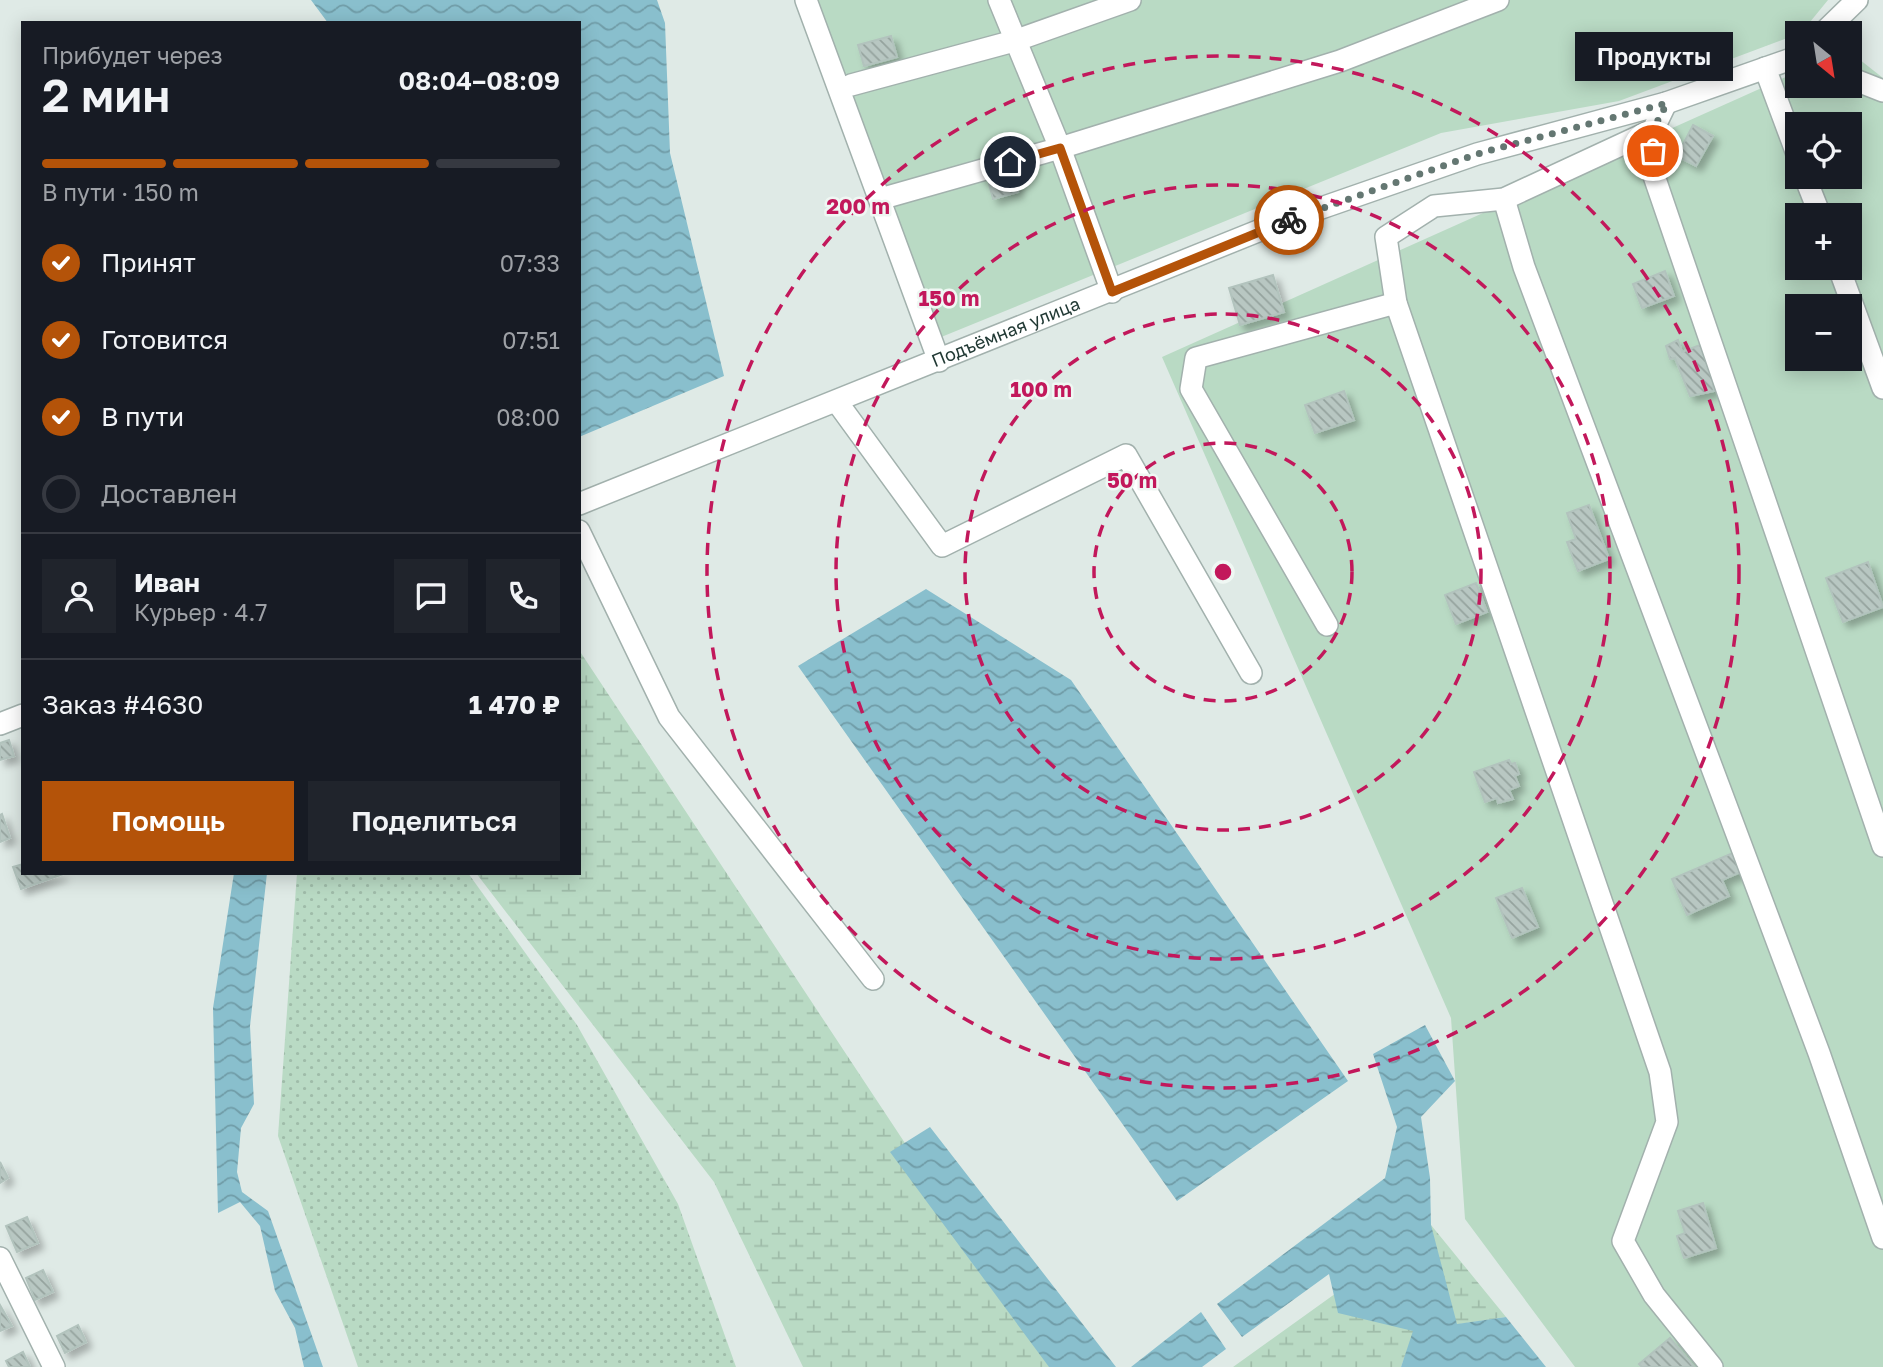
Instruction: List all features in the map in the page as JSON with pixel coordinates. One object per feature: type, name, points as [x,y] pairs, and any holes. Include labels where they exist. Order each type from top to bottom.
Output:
[{"type":"street","points":[[806,0],[939,361]]},
{"type":"street","points":[[999,0],[1060,148],[1112,292]]},
{"type":"street","points":[[851,85],[1014,41],[1129,0]]},
{"type":"street","points":[[887,197],[1060,148],[1340,61],[1499,0]]},
{"type":"street","points":[[1835,21],[1857,0]]},
{"type":"street","name":"Подъёмная улица","points":[[581,503],[1112,292],[1278,223],[1477,154],[1667,103],[1785,61]]},
{"type":"street","points":[[1765,68],[1785,122]]},
{"type":"street","points":[[1862,83],[1883,91]]},
{"type":"street","points":[[1667,103],[1653,130],[1653,173],[1883,846]]},
{"type":"street","points":[[1653,130],[1504,199],[1434,206],[1386,237],[1396,303],[1660,1072],[1667,1122],[1623,1241],[1654,1295],[1712,1367]]},
{"type":"street","points":[[1504,199],[1524,267],[1819,1053],[1883,1238]]},
{"type":"street","points":[[1843,280],[1883,388]]},
{"type":"street","points":[[1327,625],[1191,389],[1196,358],[1396,303]]},
{"type":"street","points":[[837,402],[942,545],[1126,455],[1251,673]]},
{"type":"street","points":[[581,535],[669,717],[873,979]]},
{"type":"street","points":[[0,724],[21,716]]},
{"type":"street","points":[[0,1258],[54,1367]]},
{"type":"green space","points":[[801,0],[1828,0],[1811,21],[1785,21],[1785,39],[1619,101],[1441,133],[929,342]]},
{"type":"green space","points":[[1862,61],[1883,78],[1883,1367],[1575,1367],[1465,1219],[1451,1018],[1162,357],[1785,77],[1785,98],[1862,98]]},
{"type":"green space","points":[[581,653],[1053,1367],[803,1367],[714,1182],[478,875],[581,875]]},
{"type":"green space","points":[[297,875],[469,875],[577,1025],[678,1204],[736,1367],[358,1367],[278,1136]]},
{"type":"green space","points":[[1431,1225],[1506,1317],[1414,1331],[1401,1367],[1233,1367]]},
{"type":"water","points":[[311,0],[657,0],[665,23],[670,153],[724,376],[581,436],[581,21],[327,21]]},
{"type":"water","points":[[926,589],[1071,680],[1348,1081],[1177,1201],[798,666]]},
{"type":"water","points":[[234,875],[267,875],[250,1026],[254,1104],[241,1128],[237,1172],[242,1192],[268,1211],[323,1367],[304,1367],[295,1328],[275,1291],[260,1226],[240,1202],[218,1213],[213,1008]]},
{"type":"water","points":[[1425,1025],[1455,1081],[1421,1117],[1430,1178],[1431,1225],[1457,1324],[1506,1317],[1546,1367],[1401,1367],[1413,1331],[1338,1313],[1329,1274],[1242,1337],[1217,1304],[1385,1178],[1397,1127],[1373,1054]]},
{"type":"water","points":[[930,1127],[1116,1367],[1049,1367],[890,1152]]},
{"type":"water","points":[[1201,1312],[1226,1349],[1202,1367],[1131,1367]]},
{"type":"building","points":[[891,36],[897,57],[864,66],[858,45]]},
{"type":"building","points":[[1693,125],[1713,136],[1696,166],[1677,156]]},
{"type":"building","points":[[1014,177],[1018,192],[993,199],[989,184]]},
{"type":"building","points":[[1665,271],[1674,296],[1642,308],[1633,284]]},
{"type":"building","points":[[1273,275],[1284,312],[1240,325],[1229,288]]},
{"type":"building","points":[[1678,340],[1682,352],[1710,341],[1721,382],[1713,385],[1714,391],[1690,396],[1675,358],[1670,359],[1666,346]]},
{"type":"building","points":[[1344,391],[1354,420],[1315,433],[1305,405]]},
{"type":"building","points":[[1589,505],[1609,559],[1578,571],[1567,542],[1576,539],[1567,513]]},
{"type":"building","points":[[1868,562],[1883,607],[1843,622],[1826,578]]},
{"type":"building","points":[[1476,583],[1487,612],[1456,624],[1445,595]]},
{"type":"building","points":[[9,740],[14,756],[0,760],[0,743]]},
{"type":"building","points":[[1509,760],[1511,764],[1515,763],[1519,774],[1515,776],[1519,786],[1509,790],[1513,799],[1498,803],[1497,798],[1485,802],[1474,772]]},
{"type":"building","points":[[2,814],[10,838],[0,842],[0,815]]},
{"type":"building","points":[[1735,852],[1743,871],[1722,880],[1729,896],[1687,915],[1672,879]]},
{"type":"building","points":[[21,865],[21,875],[60,875],[21,889],[13,867]]},
{"type":"building","points":[[1522,888],[1538,927],[1512,938],[1496,898]]},
{"type":"building","points":[[0,1162],[8,1178],[0,1183]]},
{"type":"building","points":[[1703,1203],[1716,1248],[1684,1258],[1677,1236],[1685,1233],[1678,1211]]},
{"type":"building","points":[[27,1217],[38,1243],[17,1252],[6,1226]]},
{"type":"building","points":[[43,1270],[53,1292],[35,1300],[26,1278]]},
{"type":"building","points":[[0,1305],[12,1326],[0,1331]]},
{"type":"building","points":[[78,1325],[86,1342],[65,1353],[57,1336]]},
{"type":"building","points":[[1670,1338],[1694,1367],[1642,1367],[1639,1364]]},
{"type":"building","points":[[23,1352],[30,1367],[9,1367],[6,1361]]},
{"type":"way so far","points":[[1289,220],[1477,154],[1667,103],[1653,130],[1653,151]]},
{"type":"place","name":"Продукты","points":[[1653,151]]},
{"type":"route","points":[[1010,162],[1060,148],[1112,292],[1289,220]]}]
